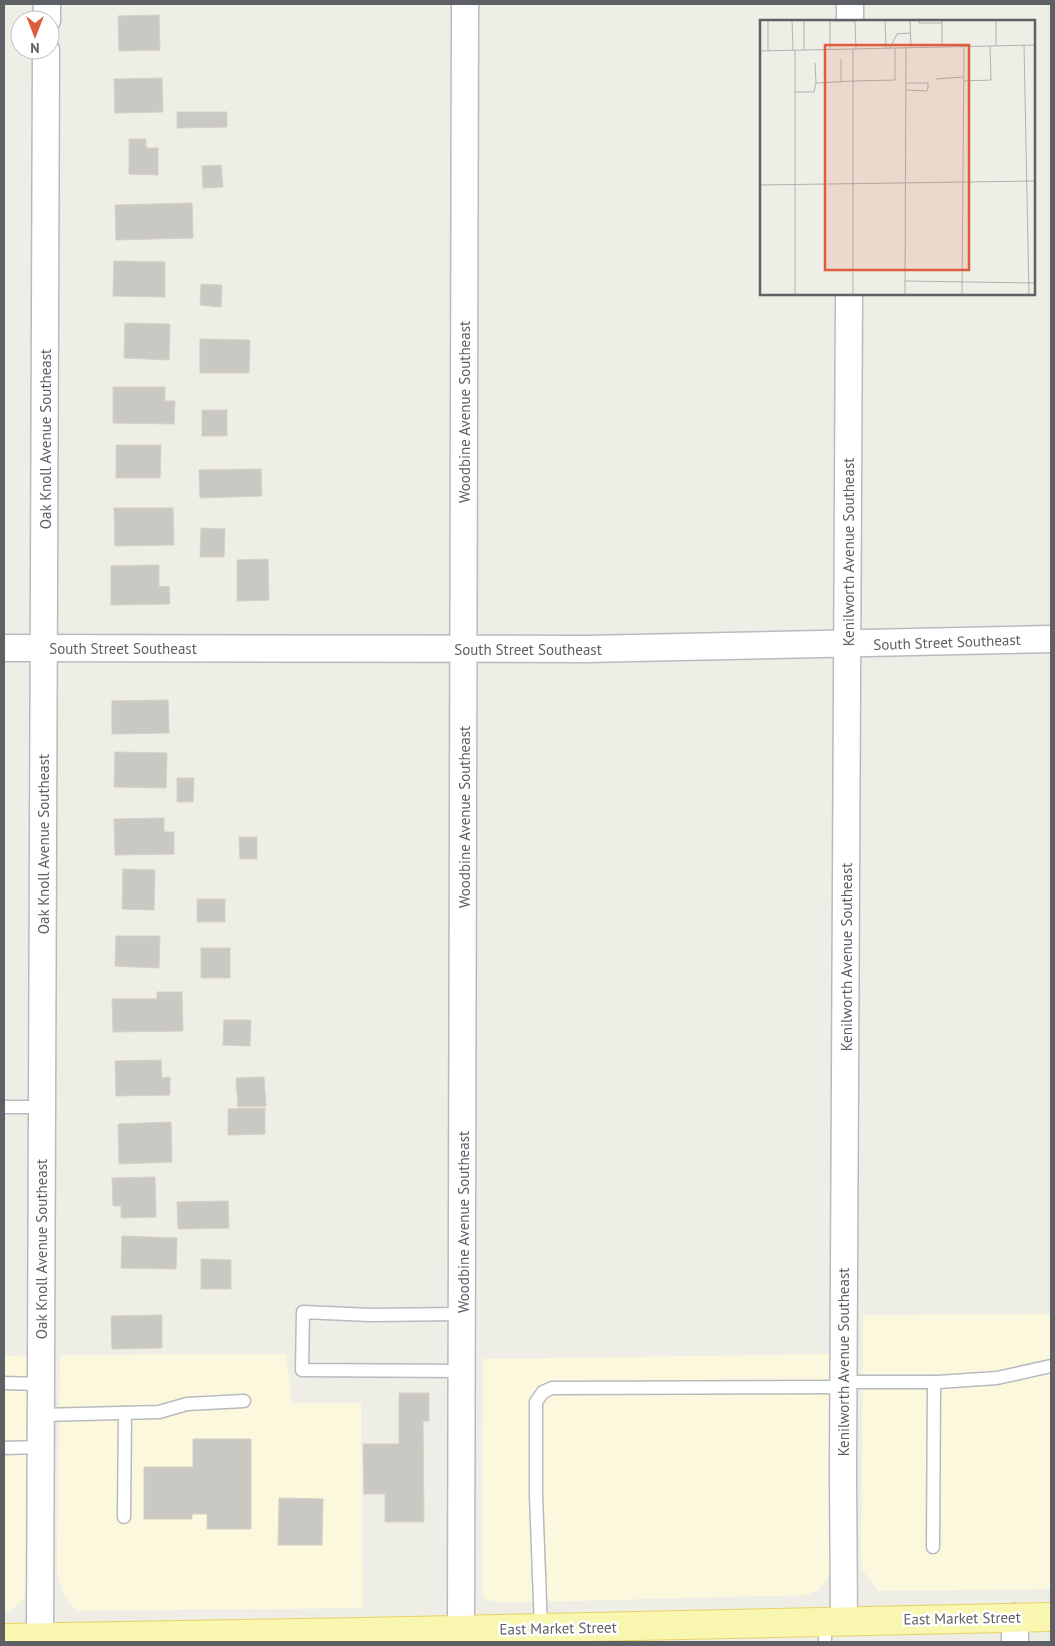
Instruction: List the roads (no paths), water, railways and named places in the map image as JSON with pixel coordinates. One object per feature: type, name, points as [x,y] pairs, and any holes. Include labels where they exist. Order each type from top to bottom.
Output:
[{"type":"main road","name":"East Market Street","points":[[4,1638],[200,1639],[424,1636],[461,1630],[541,1628],[574,1635],[831,1628],[1015,1630],[1051,1616]]},
{"type":"street","name":"Woodbine Avenue Southeast","points":[[461,1630],[465,4]]},
{"type":"street","points":[[850,4],[850,20]]},
{"type":"street","name":"Oak Knoll Avenue Southeast","points":[[40,1637],[46,60]]},
{"type":"street","name":"Kenilworth Avenue Southeast","points":[[831,1628],[843,1385],[848,295]]},
{"type":"street","name":"South Street Southeast","points":[[4,648],[586,649],[1051,639]]},
{"type":"lane","points":[[4,1107],[42,1107]]},
{"type":"lane","points":[[462,1314],[371,1315],[303,1312],[302,1370],[462,1371]]},
{"type":"lane","points":[[541,1628],[536,1494],[536,1402],[543,1392],[552,1388],[843,1385],[934,1382],[997,1378],[1051,1366]]},
{"type":"lane","points":[[933,1547],[934,1382]]},
{"type":"lane","points":[[4,1383],[41,1384]]},
{"type":"lane","points":[[41,1416],[159,1412],[188,1404],[244,1401]]},
{"type":"lane","points":[[124,1517],[126,1413]]},
{"type":"lane","points":[[4,1448],[40,1447]]}]
